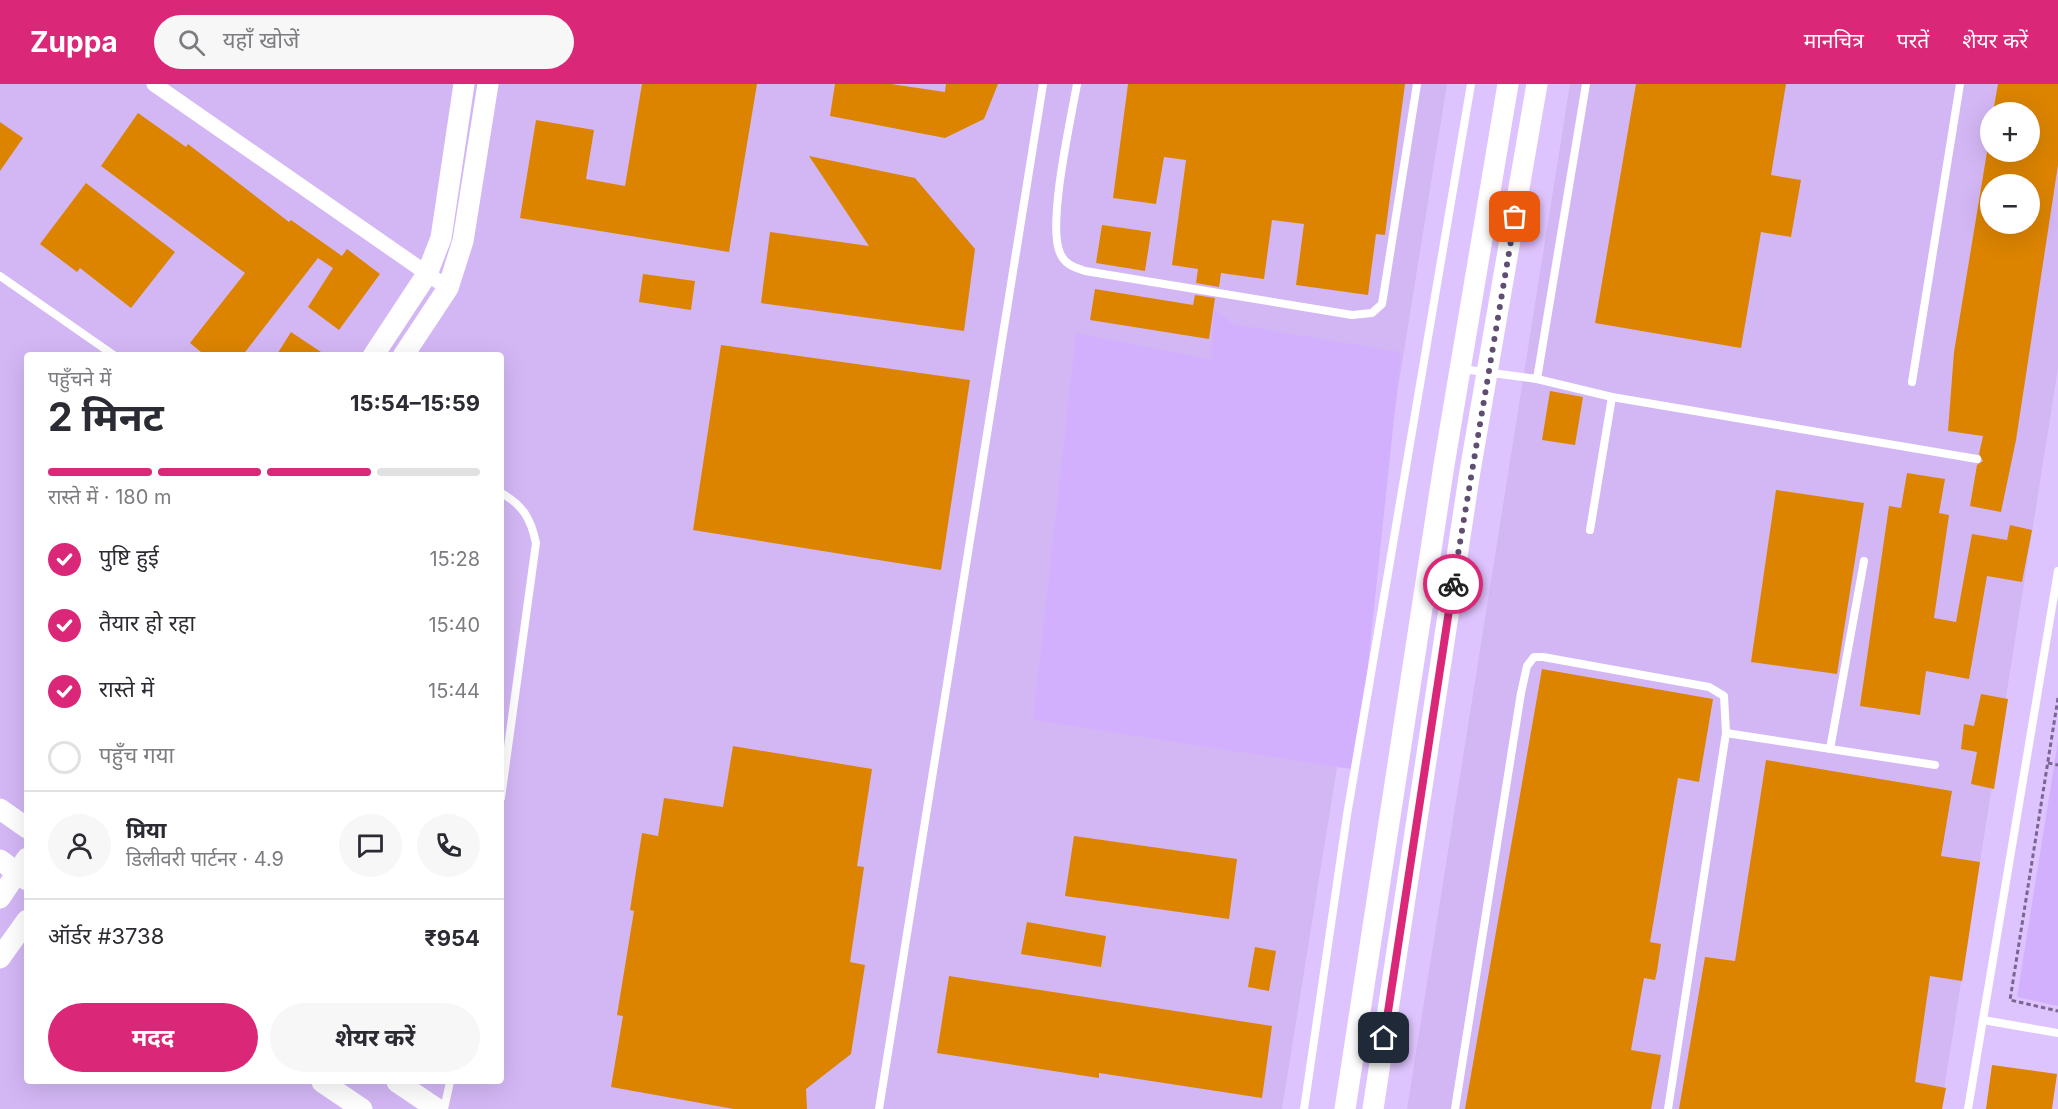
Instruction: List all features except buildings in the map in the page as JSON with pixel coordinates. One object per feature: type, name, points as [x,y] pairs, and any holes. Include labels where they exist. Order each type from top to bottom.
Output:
[{"type":"street","points":[[154,84],[448,288]]},
{"type":"street","points":[[376,352],[427,274],[441,238],[464,84]]},
{"type":"street","points":[[406,352],[448,288],[463,241],[489,84]]},
{"type":"street","points":[[1345,1109],[1460,369],[1508,84]]},
{"type":"street","points":[[1373,1109],[1470,471],[1489,372],[1537,84]]},
{"type":"street","points":[[0,809],[24,826]]},
{"type":"street","points":[[0,860],[24,870],[0,898]]},
{"type":"street","points":[[0,958],[24,924]]},
{"type":"street","points":[[325,1084],[362,1109]]},
{"type":"street","points":[[400,1084],[437,1109]]},
{"type":"lane","points":[[879,1109],[1043,84]]},
{"type":"lane","points":[[1077,84],[1056,227],[1059,252],[1067,264],[1085,271],[1352,315],[1372,313],[1382,304],[1417,84]]},
{"type":"lane","points":[[1304,1109],[1347,815],[1471,84]]},
{"type":"lane","points":[[1537,380],[1586,84]]},
{"type":"lane","points":[[1912,382],[1960,84]]},
{"type":"lane","points":[[0,276],[109,352]]},
{"type":"lane","points":[[1460,369],[1537,380],[1612,397],[1977,459]]},
{"type":"lane","points":[[1590,530],[1612,397]]},
{"type":"lane","points":[[504,495],[513,500],[532,522],[536,543],[504,776]]},
{"type":"lane","points":[[1830,749],[1864,561]]},
{"type":"lane","points":[[1968,1109],[2058,571]]},
{"type":"lane","points":[[1455,1109],[1519,705],[1527,666],[1534,657],[1709,687],[1724,696],[1726,733],[1668,1109]]},
{"type":"lane","points":[[1726,733],[1935,765]]},
{"type":"lane","points":[[1983,1020],[2058,1033]]},
{"type":"lane","points":[[444,1109],[450,1084]]},
{"type":"path","points":[[2058,698],[2010,1000],[2058,1011]]},
{"type":"path","points":[[2048,763],[2058,765]]},
{"type":"shaded area","points":[[0,84],[1447,84],[1282,1109],[0,1109]]},
{"type":"shaded area","points":[[1570,84],[2058,84],[2058,368],[1941,1109],[1407,1109]]},
{"type":"shaded area","points":[[1214,308],[1233,324],[1401,352],[1357,770],[1033,720],[1076,333],[1211,359]]},
{"type":"shaded area","points":[[2058,741],[2058,1006],[2017,997]]},
{"type":"way so far","points":[[1453,584],[1470,471],[1515,217]]},
{"type":"route","points":[[1384,1038],[1453,584]]}]
